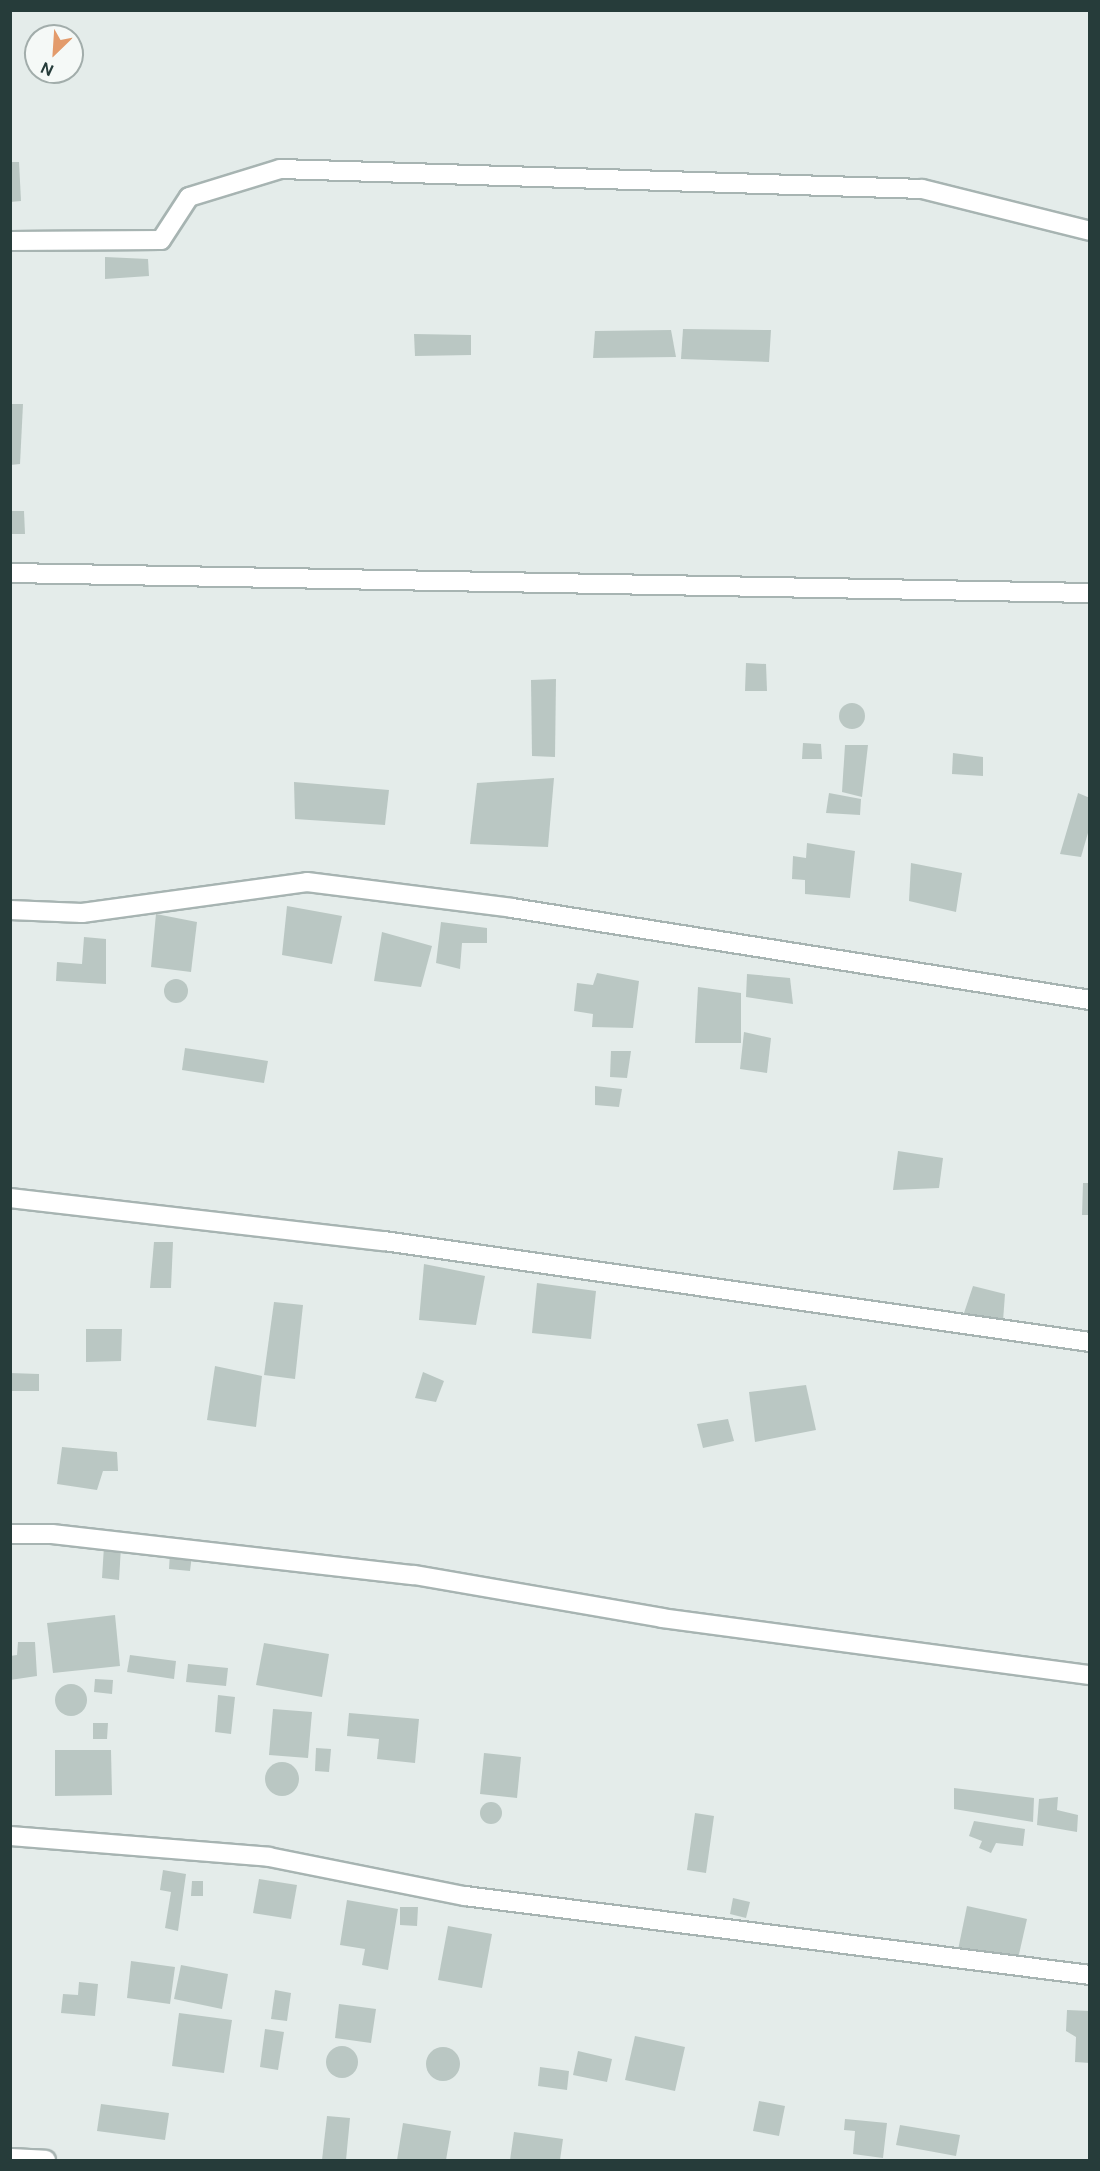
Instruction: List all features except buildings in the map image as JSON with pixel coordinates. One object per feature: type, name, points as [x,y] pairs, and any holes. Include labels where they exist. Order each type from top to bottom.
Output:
[{"type":"street","points":[[10,241],[161,240],[189,197],[280,169],[922,189],[1089,231]]},
{"type":"street","points":[[10,573],[1089,593]]},
{"type":"street","points":[[10,910],[82,912],[307,882],[512,908],[1089,1000]]},
{"type":"street","points":[[10,1198],[384,1240],[1089,1342]]},
{"type":"street","points":[[10,1534],[52,1534],[414,1575],[662,1618],[1089,1675]]},
{"type":"street","points":[[10,1836],[269,1857],[465,1896],[1089,1975]]},
{"type":"street","points":[[10,2158],[46,2160]]}]
